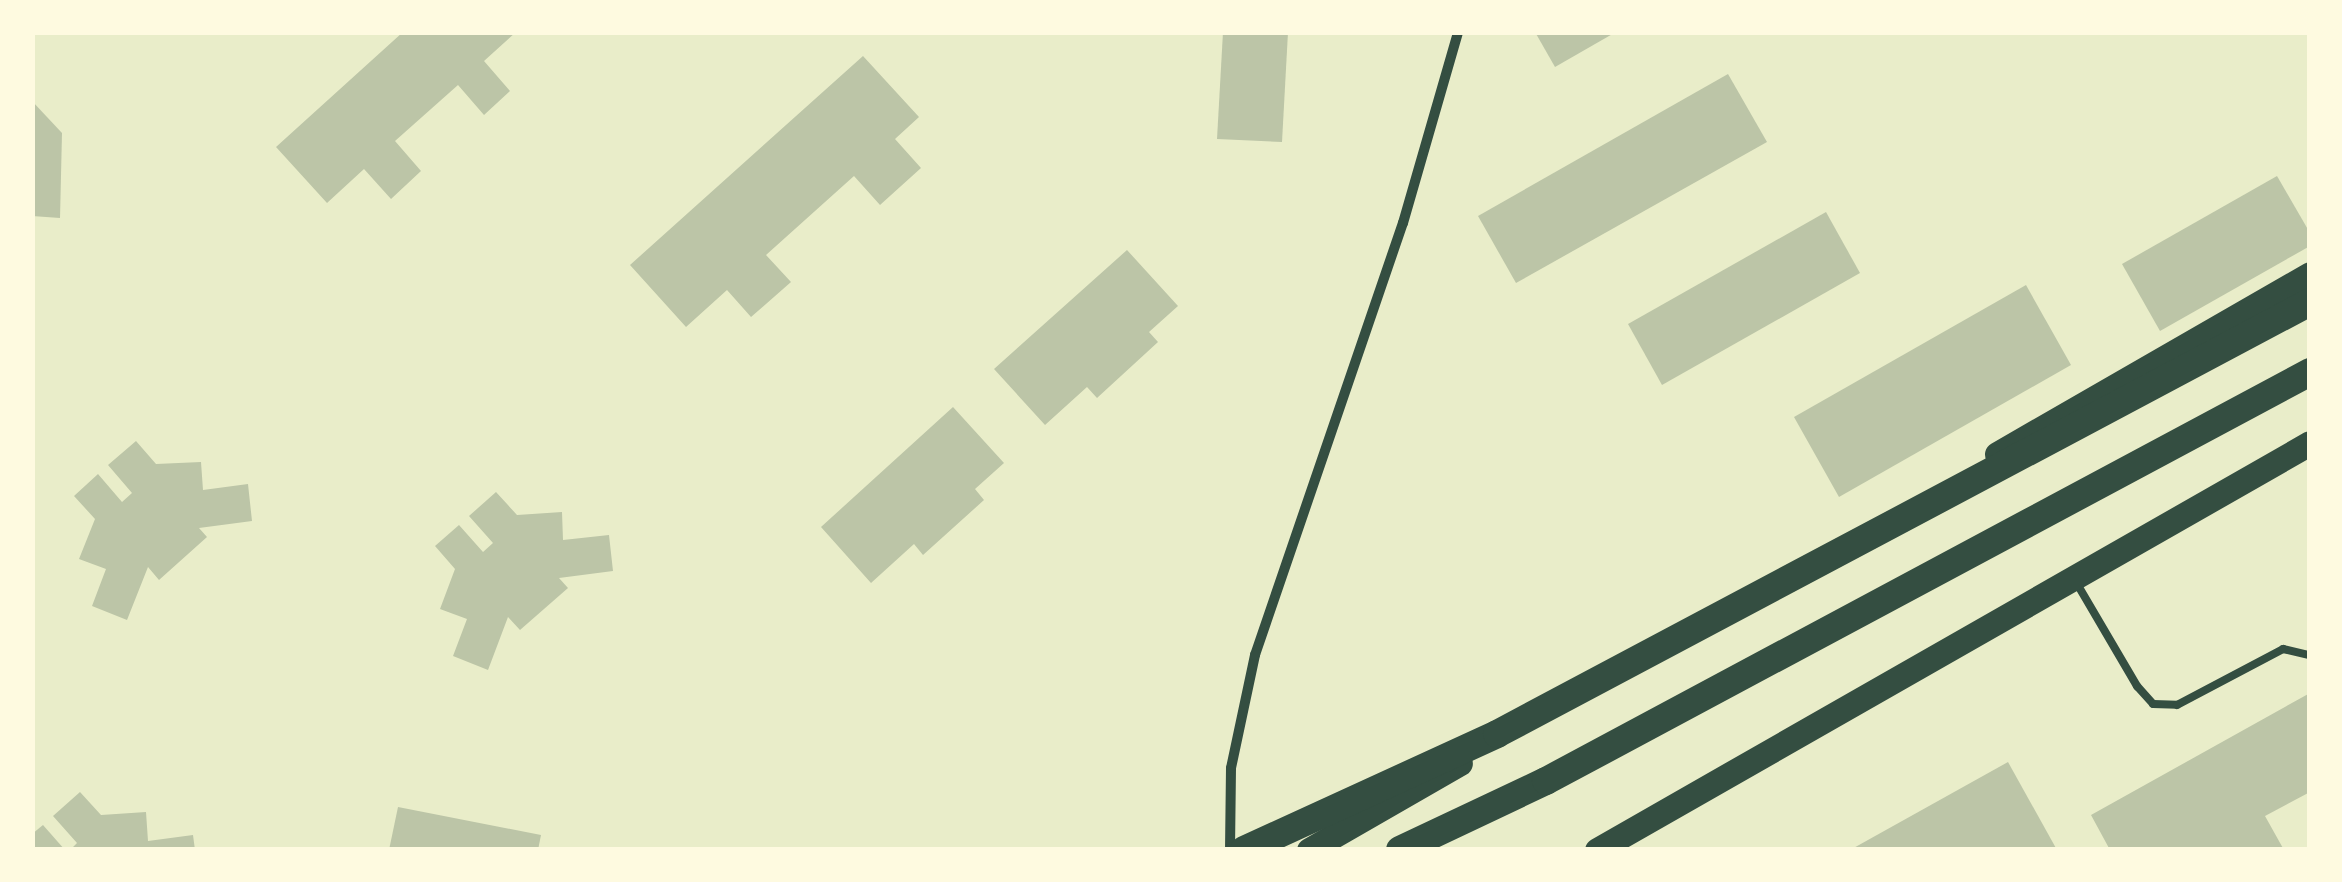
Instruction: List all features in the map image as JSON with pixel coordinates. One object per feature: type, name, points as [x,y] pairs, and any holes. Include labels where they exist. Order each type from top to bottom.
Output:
[{"type":"highway","points":[[1244,850],[1497,734],[2310,302]]},
{"type":"highway","points":[[1400,850],[1546,781],[2310,372]]},
{"type":"main road","points":[[1309,850],[2310,274]]},
{"type":"main road","points":[[1597,850],[2310,442]]},
{"type":"street","points":[[1230,850],[1231,768],[1251,670],[1404,223],[1458,32]]},
{"type":"lane","points":[[2074,578],[2137,686],[2153,704],[2177,705],[2283,649],[2310,655]]},
{"type":"building","points":[[403,32],[516,32],[484,61],[510,91],[484,115],[458,85],[395,141],[421,171],[391,199],[364,169],[327,203],[276,147]]},
{"type":"building","points":[[1223,32],[1288,32],[1282,142],[1217,139]]},
{"type":"building","points":[[1535,32],[1616,32],[1555,67]]},
{"type":"building","points":[[863,56],[919,117],[895,139],[921,168],[880,205],[854,176],[766,255],[791,282],[751,317],[727,290],[686,327],[630,265]]},
{"type":"building","points":[[1728,74],[1767,142],[1516,283],[1478,216]]},
{"type":"building","points":[[32,101],[62,133],[60,218],[32,216]]},
{"type":"building","points":[[2277,176],[2310,233],[2310,246],[2160,331],[2122,264]]},
{"type":"building","points":[[1826,212],[1860,273],[1662,385],[1628,324]]},
{"type":"building","points":[[1127,250],[1178,306],[1149,332],[1158,342],[1097,398],[1087,387],[1045,425],[994,369]]},
{"type":"building","points":[[2026,285],[2071,365],[1839,497],[1794,417]]},
{"type":"building","points":[[953,407],[1004,463],[975,489],[984,500],[923,555],[914,544],[871,583],[821,527]]},
{"type":"building","points":[[136,441],[156,464],[201,462],[203,490],[248,484],[252,521],[199,528],[207,537],[159,580],[148,567],[127,620],[92,606],[106,569],[79,559],[95,519],[74,496],[98,474],[122,502],[132,493],[108,465]]},
{"type":"building","points":[[496,492],[517,515],[562,512],[563,540],[609,535],[613,571],[559,578],[568,588],[520,630],[508,617],[488,670],[453,656],[467,619],[440,609],[455,569],[435,546],[459,525],[483,552],[493,543],[469,516]]},
{"type":"building","points":[[2310,693],[2310,792],[2265,816],[2284,850],[2110,850],[2091,815]]},
{"type":"building","points":[[2008,762],[2057,850],[1850,850]]},
{"type":"building","points":[[80,792],[101,815],[146,812],[148,841],[193,835],[195,850],[70,850],[77,843],[53,816]]},
{"type":"building","points":[[398,807],[541,835],[538,850],[389,850]]},
{"type":"building","points":[[43,825],[65,850],[32,850],[32,834]]}]
